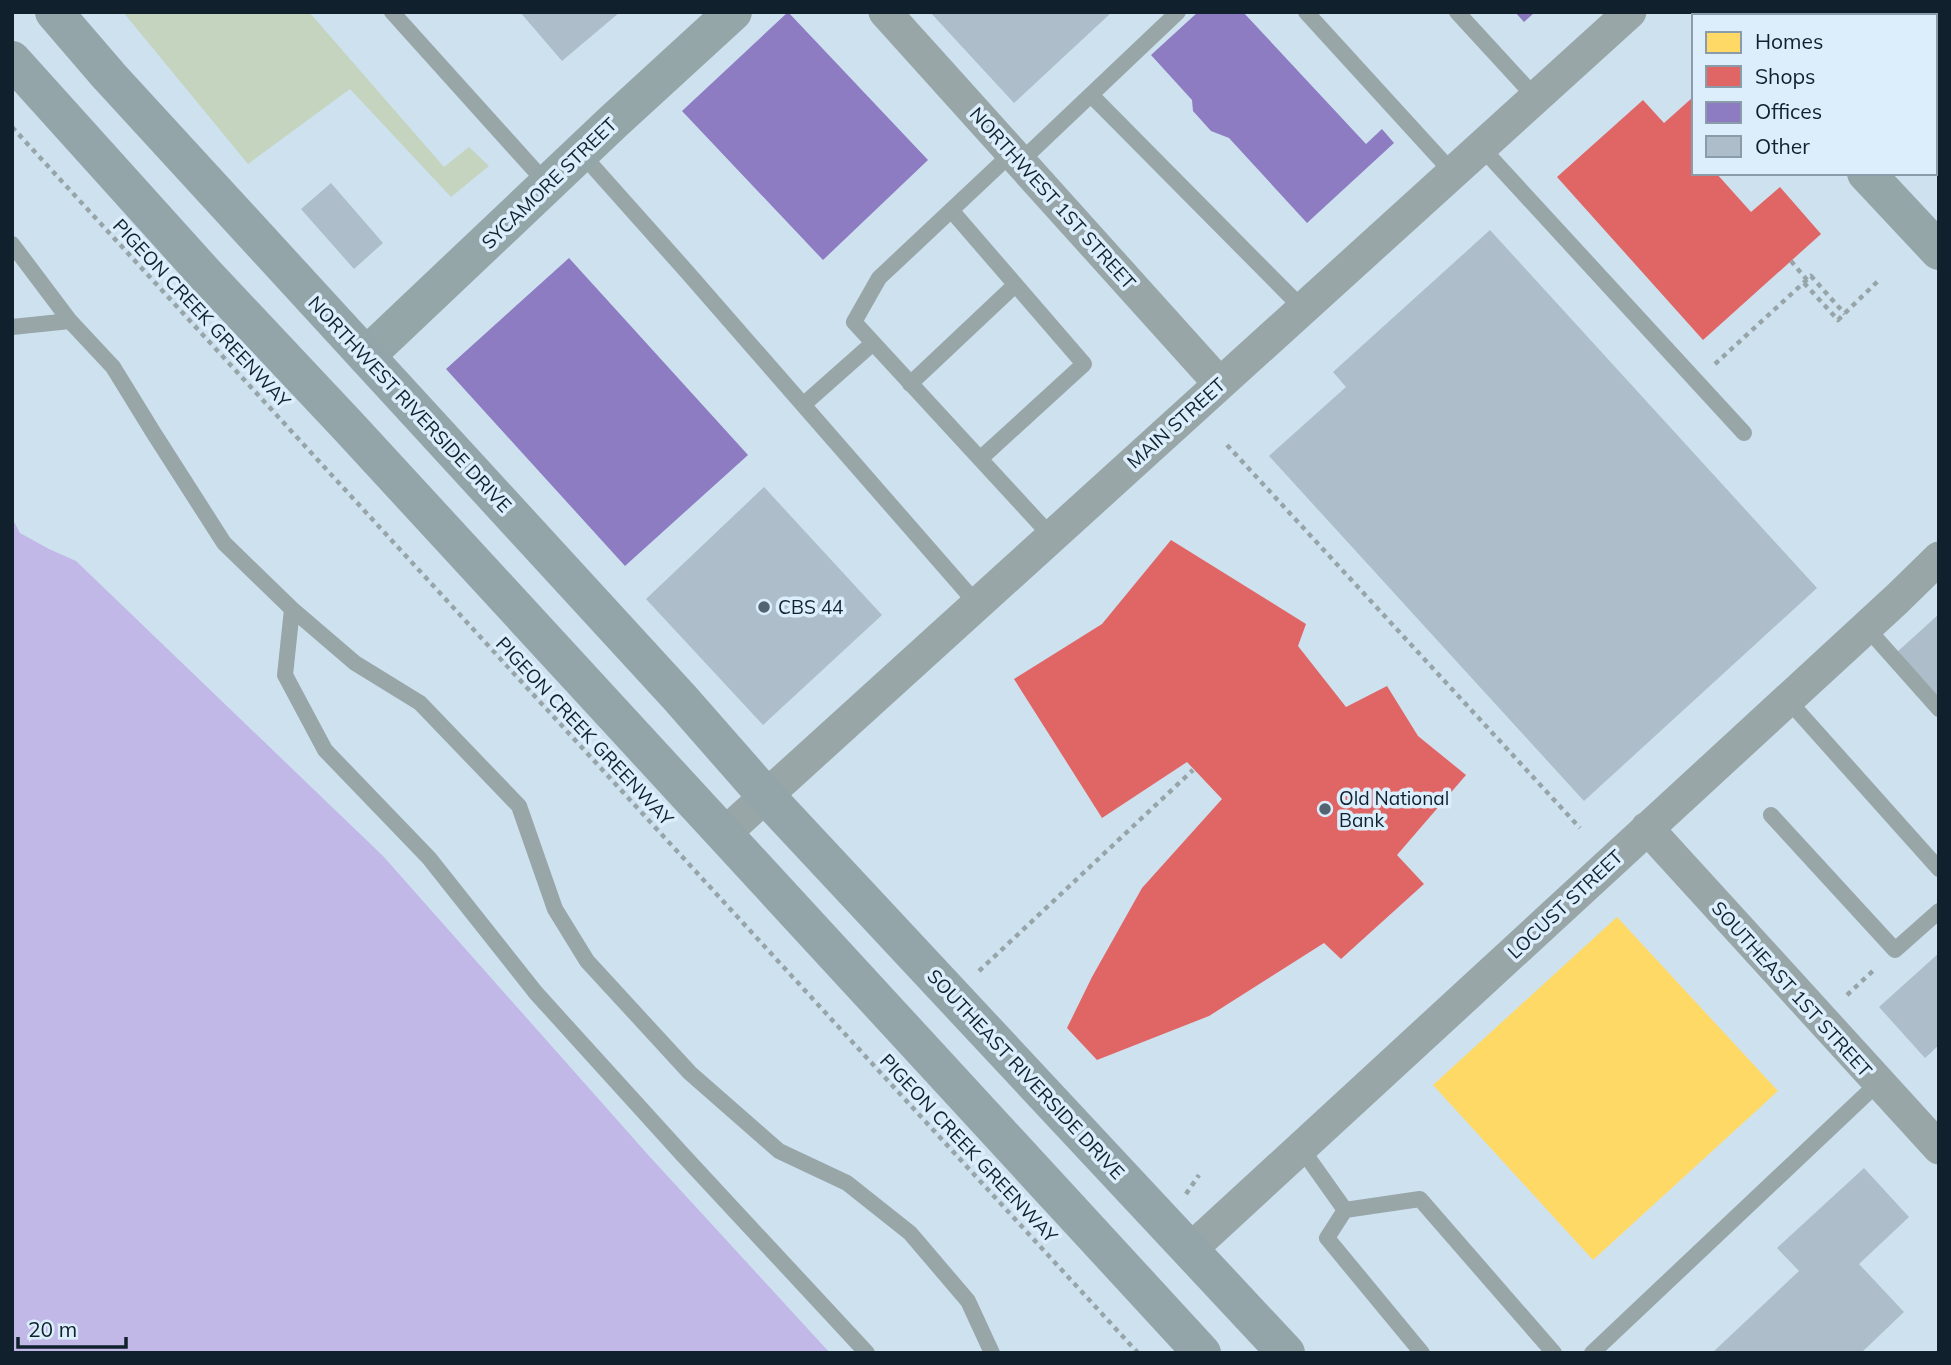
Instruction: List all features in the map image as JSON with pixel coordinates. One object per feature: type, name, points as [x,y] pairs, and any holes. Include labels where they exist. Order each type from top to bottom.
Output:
[{"type":"highway","name":"NORTHWEST RIVERSIDE DRIVE","points":[[54,12],[109,76],[680,698],[766,796]]},
{"type":"highway","points":[[12,60],[205,274],[342,419],[1202,1353]]},
{"type":"highway","name":"SOUTHEAST RIVERSIDE DRIVE","points":[[766,796],[1286,1353]]},
{"type":"main road","name":"SYCAMORE STREET","points":[[366,356],[733,12]]},
{"type":"main road","points":[[1879,181],[1939,251]]},
{"type":"street","name":"NORTHWEST 1ST STREET","points":[[885,12],[1220,384]]},
{"type":"street","name":"MAIN STREET","points":[[723,835],[1630,12]]},
{"type":"street","name":"LOCUST STREET","points":[[1190,1250],[1939,558]]},
{"type":"street","name":"SOUTHEAST 1ST STREET","points":[[1647,828],[1939,1148]]},
{"type":"lane","points":[[392,12],[548,184]]},
{"type":"lane","points":[[1052,537],[853,322],[879,278],[951,211],[1091,95],[1178,12]]},
{"type":"lane","points":[[1306,12],[1453,173]]},
{"type":"lane","points":[[1457,12],[1536,97]]},
{"type":"lane","points":[[1091,95],[1303,309]]},
{"type":"lane","points":[[1481,147],[1744,433]]},
{"type":"lane","points":[[581,153],[977,604]]},
{"type":"lane","points":[[951,211],[1084,364],[980,459]]},
{"type":"lane","points":[[12,244],[70,320],[113,367],[224,543],[292,609],[355,663],[420,703],[519,806],[555,909],[587,961],[690,1073],[779,1151],[847,1183],[910,1233],[968,1301],[992,1353]]},
{"type":"lane","points":[[910,384],[1015,285]]},
{"type":"lane","points":[[12,327],[70,320]]},
{"type":"lane","points":[[803,405],[873,343]]},
{"type":"lane","points":[[292,609],[285,675],[325,750],[429,858],[545,1003],[867,1353]]},
{"type":"lane","points":[[1866,628],[1939,709]]},
{"type":"lane","points":[[1787,699],[1939,869]]},
{"type":"lane","points":[[1771,815],[1895,950],[1939,911]]},
{"type":"lane","points":[[1592,1353],[1878,1083]]},
{"type":"lane","points":[[1301,1148],[1345,1210]]},
{"type":"lane","points":[[1422,1353],[1327,1238],[1345,1210],[1420,1199],[1554,1353]]},
{"type":"path","name":"PIGEON CREEK GREENWAY","points":[[12,127],[1138,1353]]},
{"type":"path","points":[[1791,261],[1838,320],[1879,280]]},
{"type":"path","points":[[1696,382],[1811,276],[1845,314]]},
{"type":"path","points":[[1227,445],[1580,828]]},
{"type":"path","points":[[973,976],[1193,770]]},
{"type":"path","points":[[1820,1019],[1895,950]]},
{"type":"green space","points":[[123,12],[309,12],[444,167],[469,147],[489,166],[451,197],[350,89],[248,164]]},
{"type":"shaded area","points":[[12,518],[20,533],[76,561],[383,856],[650,1157],[830,1353],[12,1353]]},
{"type":"building: Homes","points":[[1617,917],[1778,1091],[1593,1260],[1433,1085]]},
{"type":"building: Shops","points":[[1794,12],[1939,12],[1939,132],[1937,134],[1937,14]]},
{"type":"building: Shops","points":[[1692,98],[1692,175],[1718,175],[1751,212],[1780,187],[1821,234],[1703,340],[1557,177],[1643,100],[1664,123]]},
{"type":"building: Shops","name":"Old National Bank","points":[[1171,540],[1306,624],[1298,646],[1346,707],[1387,686],[1418,736],[1466,775],[1397,855],[1424,884],[1341,959],[1324,943],[1209,1016],[1097,1060],[1067,1028],[1142,888],[1222,799],[1187,762],[1102,818],[1014,679],[1102,624]]},
{"type":"building: Offices","points":[[788,12],[928,160],[823,260],[682,111]]},
{"type":"building: Offices","points":[[1198,12],[1243,12],[1366,144],[1382,129],[1394,143],[1307,223],[1229,138],[1211,131],[1193,111],[1192,100],[1151,55]]},
{"type":"building: Offices","points":[[1515,12],[1535,12],[1524,22]]},
{"type":"building: Offices","points":[[569,258],[748,455],[625,566],[446,369]]},
{"type":"building: Other","points":[[520,12],[620,12],[562,61]]},
{"type":"building: Other","points":[[930,12],[1112,12],[1014,103]]},
{"type":"building: Other","points":[[331,183],[383,243],[354,269],[301,209]]},
{"type":"building: Other","points":[[1490,230],[1817,588],[1584,801],[1269,456],[1346,387],[1333,372]]},
{"type":"building: Other","name":"CBS 44","points":[[764,487],[882,615],[763,725],[646,599]]},
{"type":"building: Other","points":[[1939,614],[1939,699],[1896,653]]},
{"type":"building: Other","points":[[1939,953],[1939,1045],[1925,1058],[1879,1007]]},
{"type":"building: Other","points":[[1864,1168],[1909,1217],[1859,1264],[1904,1312],[1861,1353],[1712,1353],[1799,1271],[1777,1248]]},
{"type":"place","name":"CBS 44","points":[[764,607]]},
{"type":"place","name":"Old National Bank","points":[[1325,809]]}]
